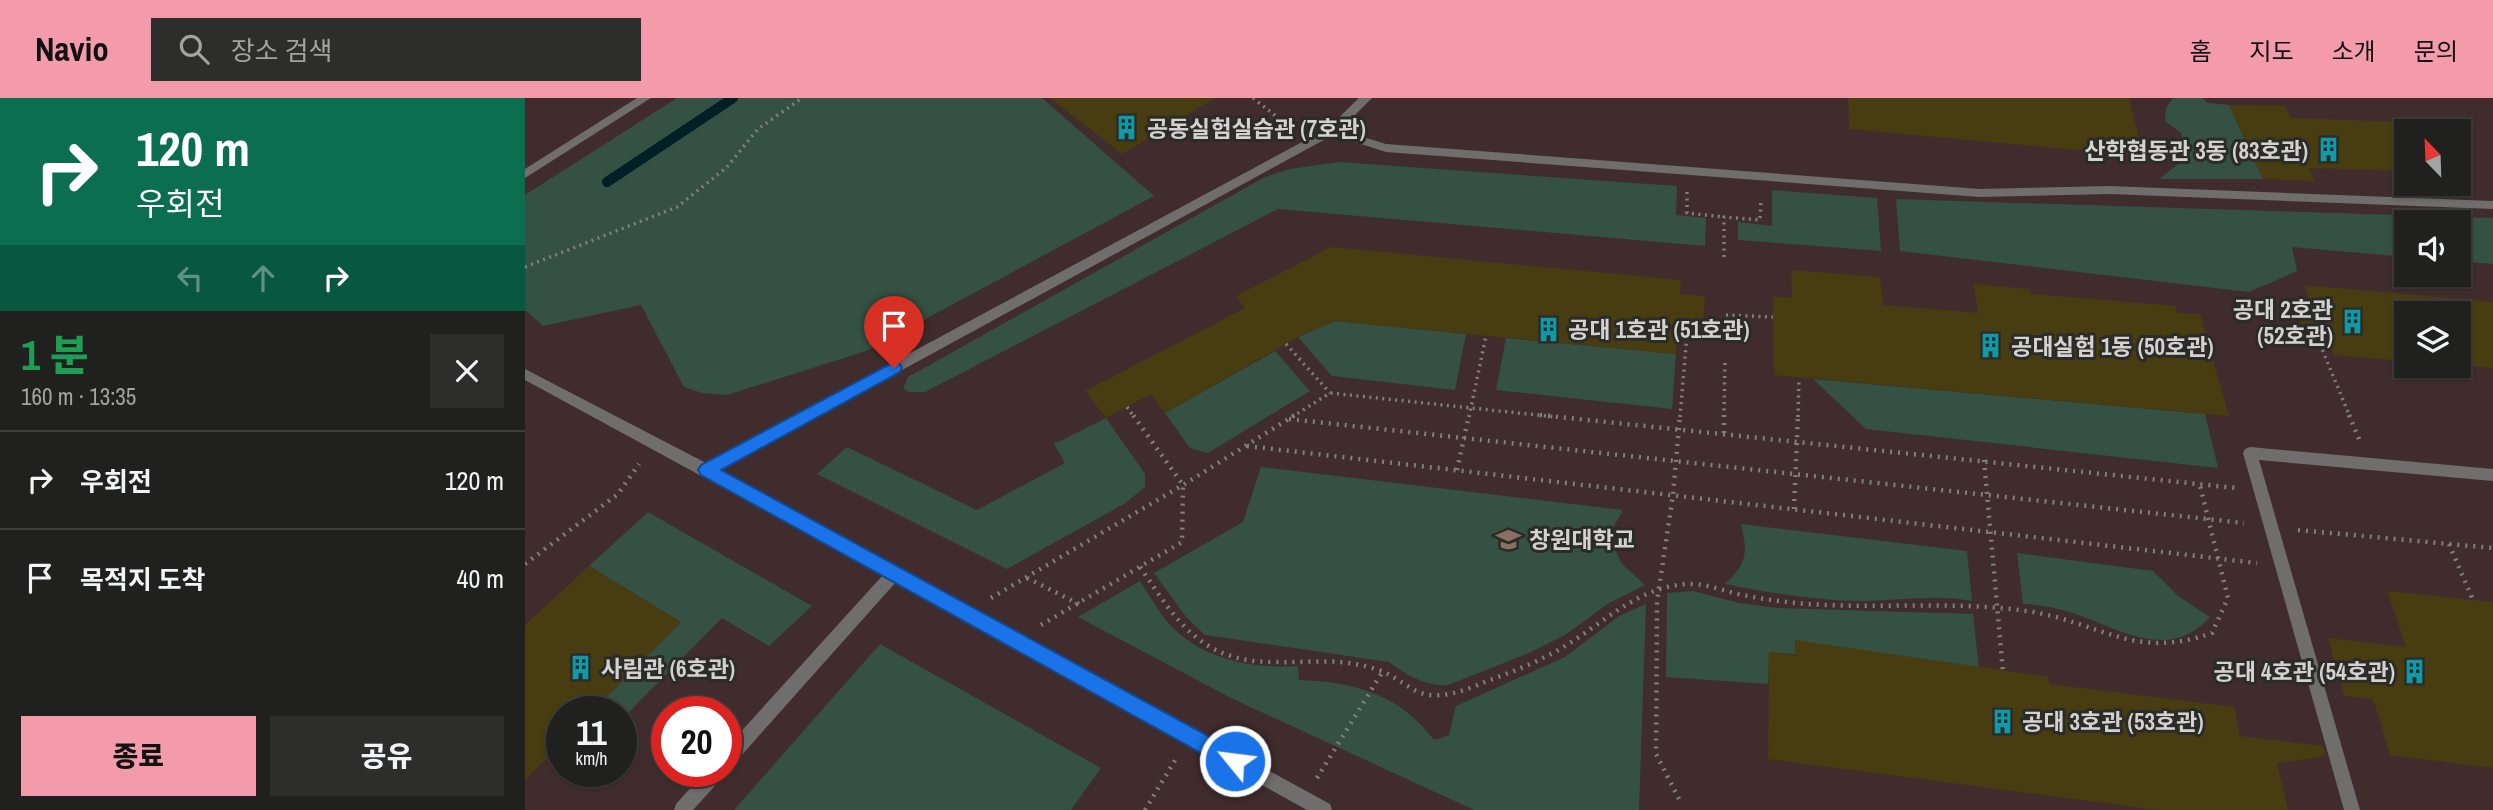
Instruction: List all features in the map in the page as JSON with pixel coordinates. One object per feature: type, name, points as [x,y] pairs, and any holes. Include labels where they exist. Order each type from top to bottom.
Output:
[{"type":"lane","points":[[525,174],[645,98]]},
{"type":"lane","points":[[706,470],[1311,143],[1332,131],[1366,98]]},
{"type":"lane","points":[[1332,131],[1386,148],[1980,192],[2111,190],[2493,205]]},
{"type":"lane","points":[[525,374],[895,573],[1324,810]]},
{"type":"lane","points":[[2352,810],[2250,453],[2493,475]]},
{"type":"lane","points":[[742,742],[895,573]]},
{"type":"lane","points":[[681,810],[702,787]]},
{"type":"path","points":[[525,267],[677,207],[726,168],[758,129],[802,98]]},
{"type":"path","points":[[1254,98],[1311,143]]},
{"type":"path","points":[[1687,172],[1687,213],[1760,220],[1761,177]]},
{"type":"path","points":[[1724,216],[1724,257]]},
{"type":"path","points":[[1726,315],[1773,317]]},
{"type":"path","points":[[1679,799],[1657,754],[1658,588],[1673,495],[1688,322]]},
{"type":"path","points":[[2315,332],[2367,463]]},
{"type":"path","points":[[1457,470],[1486,336]]},
{"type":"path","points":[[1286,344],[1330,393]]},
{"type":"path","points":[[1724,433],[1725,361]]},
{"type":"path","points":[[1794,509],[1799,378]]},
{"type":"path","points":[[966,613],[1183,485],[1330,393],[2260,488]]},
{"type":"path","points":[[1017,641],[1182,542],[1183,485],[1127,407]]},
{"type":"path","points":[[1288,419],[2493,548]]},
{"type":"path","points":[[525,564],[618,494],[654,442]]},
{"type":"path","points":[[1246,446],[2282,566]]},
{"type":"path","points":[[1984,460],[2000,609],[2003,672]]},
{"type":"path","points":[[1140,567],[1185,631],[1211,646],[1262,662],[1326,660],[1383,671],[1426,695],[1452,695],[1528,665],[1561,649],[1615,609],[1658,588],[1687,584],[1709,585],[1751,597],[1813,604],[1945,605],[2053,614],[2134,643],[2166,646],[2193,641],[2212,633],[2228,598],[2199,482]]},
{"type":"path","points":[[2449,544],[2473,600]]},
{"type":"path","points":[[1026,578],[1079,604]]},
{"type":"path","points":[[1304,799],[1383,671]]},
{"type":"path","points":[[1145,810],[1189,735]]},
{"type":"shaded area","name":"창원대학교","points":[[525,98],[2493,98],[2493,810],[525,810]]},
{"type":"green space","points":[[677,98],[1042,98],[1154,196],[866,351],[727,395],[702,393],[684,387],[641,305],[543,326],[525,310],[525,195]]},
{"type":"green space","points":[[2173,98],[2203,98],[2207,103],[2229,105],[2263,179],[2159,179],[2186,158],[2181,133],[2165,121],[2166,108]]},
{"type":"green space","points":[[1339,162],[1677,186],[1676,215],[1706,218],[1705,246],[1278,209],[925,392],[909,392],[903,388],[908,377],[1265,177],[1290,169]]},
{"type":"green space","points":[[1772,190],[1877,198],[1881,251],[1738,240],[1738,222],[1772,226]]},
{"type":"green space","points":[[1896,199],[2394,215],[2394,256],[2292,247],[2297,271],[2249,292],[1900,251]]},
{"type":"green space","points":[[2471,217],[2493,218],[2493,264],[2471,262]]},
{"type":"green space","points":[[1335,321],[1466,334],[1455,390],[1332,376],[1298,337]]},
{"type":"green space","points":[[1506,338],[1676,354],[1672,409],[1496,390]]},
{"type":"green space","points":[[1275,351],[1310,391],[1208,453],[1190,448],[1165,413]]},
{"type":"green space","points":[[1813,379],[2205,414],[2218,468],[1866,429]]},
{"type":"green space","points":[[1106,418],[1145,474],[1145,487],[1124,504],[1007,569],[817,474],[847,447],[977,510],[1065,463],[1054,444]]},
{"type":"green space","points":[[1261,467],[1623,510],[1614,526],[1610,541],[1622,564],[1645,585],[1609,603],[1565,635],[1529,653],[1448,685],[1417,679],[1389,662],[1205,635],[1187,618],[1154,573],[1243,522]]},
{"type":"green space","points":[[648,512],[812,606],[769,646],[722,618],[637,704],[637,696],[608,696],[681,622],[589,566]]},
{"type":"green space","points":[[1741,524],[1967,551],[1972,601],[1932,598],[1828,600],[1725,584],[1738,570],[1744,557],[1745,543]]},
{"type":"green space","points":[[2017,553],[2153,571],[2178,596],[2210,617],[2195,630],[2179,638],[2162,640],[2128,634],[2063,610],[2023,604]]},
{"type":"green space","points":[[1140,581],[1171,626],[1198,647],[1247,664],[1298,666],[1299,680],[1339,684],[1374,694],[1391,701],[1406,712],[1434,740],[1449,735],[1456,706],[1565,657],[1619,616],[1646,604],[1639,810],[1474,810],[1231,698],[1078,617]]},
{"type":"green space","points":[[1693,591],[1739,603],[1777,608],[1973,614],[1979,669],[1769,652],[1768,684],[1666,677],[1667,593]]},
{"type":"green space","points":[[880,644],[1101,768],[1071,810],[734,810]]},
{"type":"building","name":"공동실험실습관 (7호관)","points":[[1050,98],[1215,98],[1122,154]]},
{"type":"building","points":[[1848,98],[2129,98],[2143,156],[1849,129]]},
{"type":"building","name":"산학협동관 3동 (83호관)","points":[[2229,105],[2285,106],[2291,118],[2394,122],[2394,171],[2309,168],[2315,181],[2263,179]]},
{"type":"building","name":"공대 1호관 (51호관)","points":[[1331,247],[1681,280],[1680,294],[1705,296],[1703,324],[1678,321],[1676,354],[1334,321],[1298,337],[1165,413],[1151,394],[1106,418],[1085,391],[1245,308],[1236,296]]},
{"type":"building","name":"공대실험 1동 (50호관)","points":[[1791,270],[1880,277],[1883,305],[1978,313],[1974,284],[2030,289],[2031,294],[2176,306],[2177,313],[2200,314],[2229,416],[1774,375],[1773,297],[1792,298]]},
{"type":"building","name":"공대 2호관 (52호관)","points":[[2304,285],[2493,302],[2493,368],[2471,366],[2471,301],[2394,301],[2394,360],[2334,355],[2325,333],[2304,331],[2293,300],[2310,301]]},
{"type":"building","name":"사림관 (6호관)","points":[[589,566],[681,622],[608,696],[546,696],[546,759],[525,780],[525,625]]},
{"type":"building","name":"공대 4호관 (54호관)","points":[[2387,591],[2493,602],[2493,768],[2390,755],[2373,699],[2344,696],[2328,638],[2406,647]]},
{"type":"building","name":"공대 3호관 (53호관)","points":[[1795,640],[2049,677],[2049,684],[2234,707],[2240,736],[2323,746],[2326,756],[2277,763],[2288,810],[2158,810],[1768,759],[1769,652],[1795,655]]},
{"type":"waterway","points":[[607,182],[733,98]]},
{"type":"place","name":"공동실험실습관 (7호관)","points":[[1127,128]]},
{"type":"place","name":"산학협동관 3동 (83호관)","points":[[2328,150]]},
{"type":"place","name":"공대 2호관 (52호관)","points":[[2353,322]]},
{"type":"place","name":"공대 1호관 (51호관)","points":[[1548,329]]},
{"type":"place","name":"공대실험 1동 (50호관)","points":[[1991,346]]},
{"type":"place","name":"창원대학교","points":[[1509,539]]},
{"type":"place","name":"사림관 (6호관)","points":[[581,668]]},
{"type":"place","name":"공대 4호관 (54호관)","points":[[2415,671]]},
{"type":"place","name":"공대 3호관 (53호관)","points":[[2002,721]]},
{"type":"route","points":[[894,368],[706,470],[1235,761]]}]
